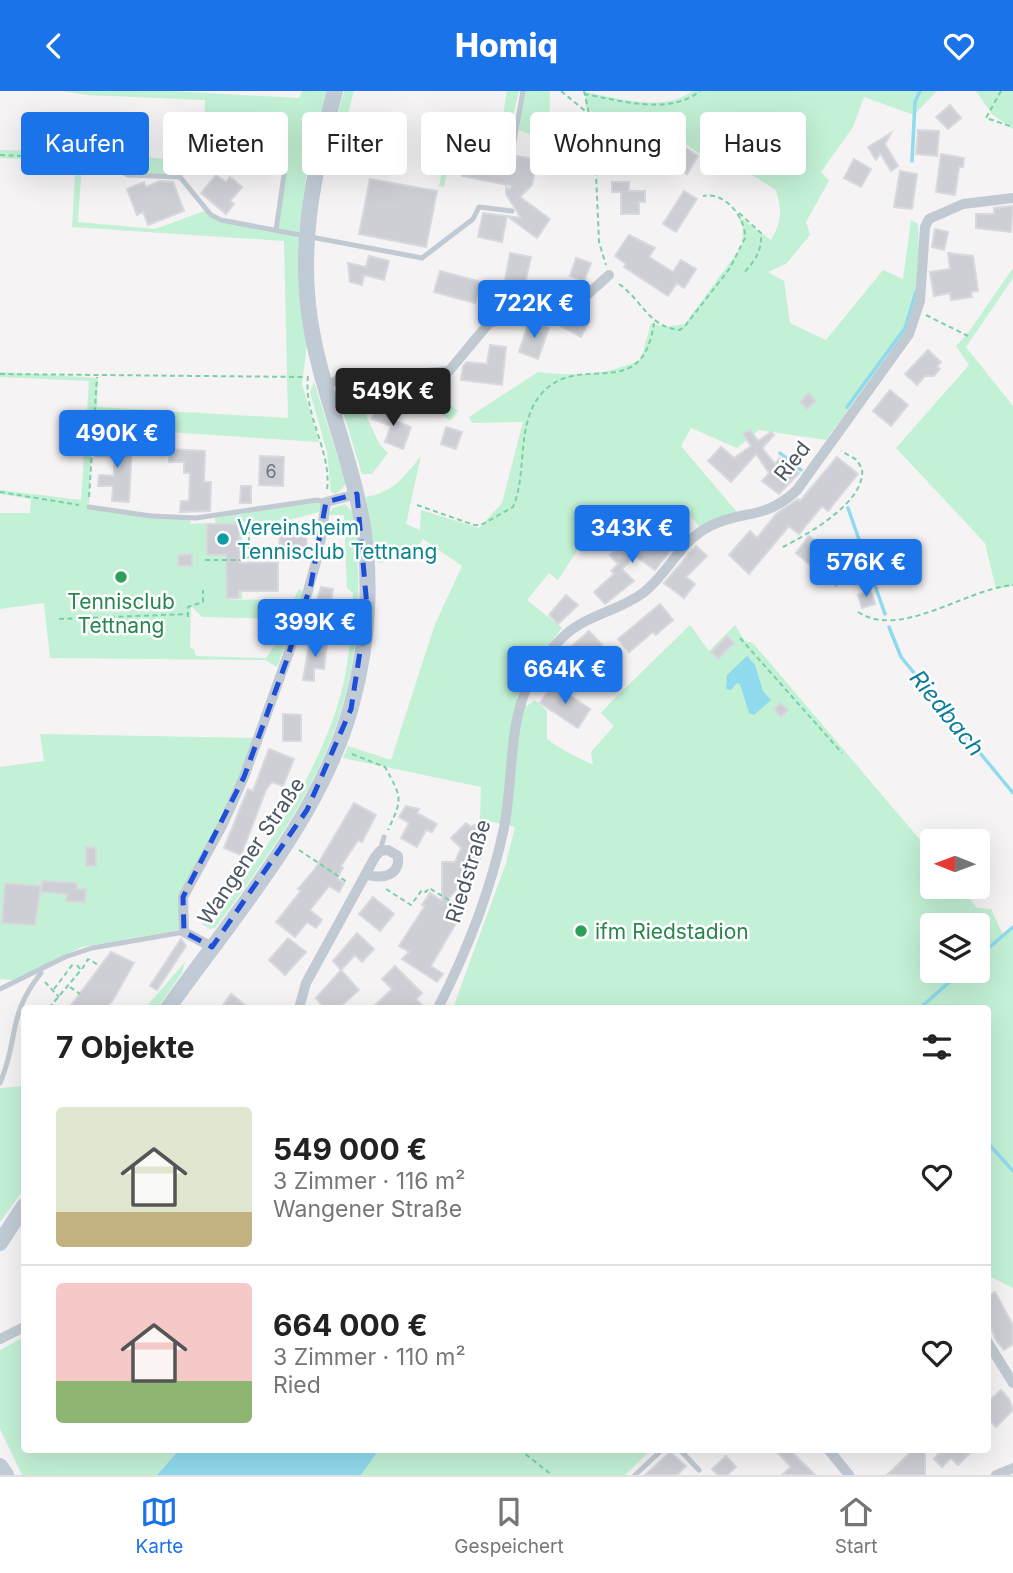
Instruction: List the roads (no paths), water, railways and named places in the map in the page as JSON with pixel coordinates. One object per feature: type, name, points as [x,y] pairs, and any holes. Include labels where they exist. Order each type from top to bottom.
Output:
[{"type":"main road","name":"Wangener Straße","points":[[170,1005],[287,842],[329,769],[358,680],[367,587],[357,494],[324,386],[313,372],[307,296],[306,238],[314,171],[335,91]]},
{"type":"main road","points":[[0,1243],[21,1211]]},
{"type":"main road","points":[[0,1466],[6,1475]]},
{"type":"street","name":"Ried","points":[[522,698],[535,672],[565,634],[644,592],[679,549],[698,533],[726,520],[761,513],[781,504],[797,490],[909,334],[918,312],[925,227],[929,219],[963,204],[1013,198]]},
{"type":"street","points":[[324,386],[335,381],[449,371],[489,323],[587,294],[600,286],[609,275]]},
{"type":"street","points":[[212,947],[184,932],[183,897],[223,824],[244,776],[298,627],[318,551],[326,502],[357,494]]},
{"type":"street","name":"Riedstraße","points":[[440,1005],[477,917],[504,828],[513,732],[522,698]]},
{"type":"street","points":[[300,1005],[306,983],[380,851],[396,853],[398,866],[387,877],[367,875]]},
{"type":"street","points":[[1,1338],[21,1328]]},
{"type":"street","points":[[991,1347],[1012,1379]]},
{"type":"street","points":[[831,1453],[849,1475]]},
{"type":"street","points":[[996,1475],[1013,1468]]},
{"type":"lane","points":[[516,130],[523,91]]},
{"type":"lane","points":[[128,175],[180,177],[211,215],[306,238],[422,258],[473,219],[482,206],[512,211]]},
{"type":"lane","points":[[276,230],[284,175]]},
{"type":"lane","points":[[89,507],[151,516],[196,518],[317,500],[326,502]]},
{"type":"lane","points":[[380,851],[384,837]]},
{"type":"lane","points":[[0,989],[41,973],[65,957],[92,948],[184,932]]},
{"type":"lane","points":[[22,1005],[41,973]]},
{"type":"lane","points":[[0,1083],[15,1017],[21,1007]]},
{"type":"lane","points":[[635,1475],[659,1453]]},
{"type":"lane","points":[[683,1453],[699,1470]]},
{"type":"water","points":[[747,656],[755,665],[763,691],[771,700],[754,715],[749,713],[740,684],[737,683],[731,690],[726,689],[727,675]]},
{"type":"water","points":[[176,1453],[376,1454],[361,1475],[157,1475]]},
{"type":"waterway","name":"Riedbach","points":[[912,161],[915,102],[920,91]]},
{"type":"waterway","name":"Riedbach","points":[[847,407],[905,328],[916,292]]},
{"type":"waterway","points":[[780,453],[801,470]]},
{"type":"waterway","name":"Riedbach","points":[[848,508],[885,614]]},
{"type":"waterway","name":"Riedbach","points":[[889,627],[901,657],[1013,793]]},
{"type":"waterway","name":"Riedbach","points":[[990,947],[1013,927]]},
{"type":"waterway","name":"Riedbach","points":[[923,1005],[948,983]]},
{"type":"waterway","points":[[991,1146],[1013,1171]]},
{"type":"place","name":"Vereinsheim Tennisclub Tettnang","points":[[223,539]]},
{"type":"place","name":"Tennisclub Tettnang","points":[[121,577]]},
{"type":"place","name":"ifm Riedstadion","points":[[581,931]]}]
